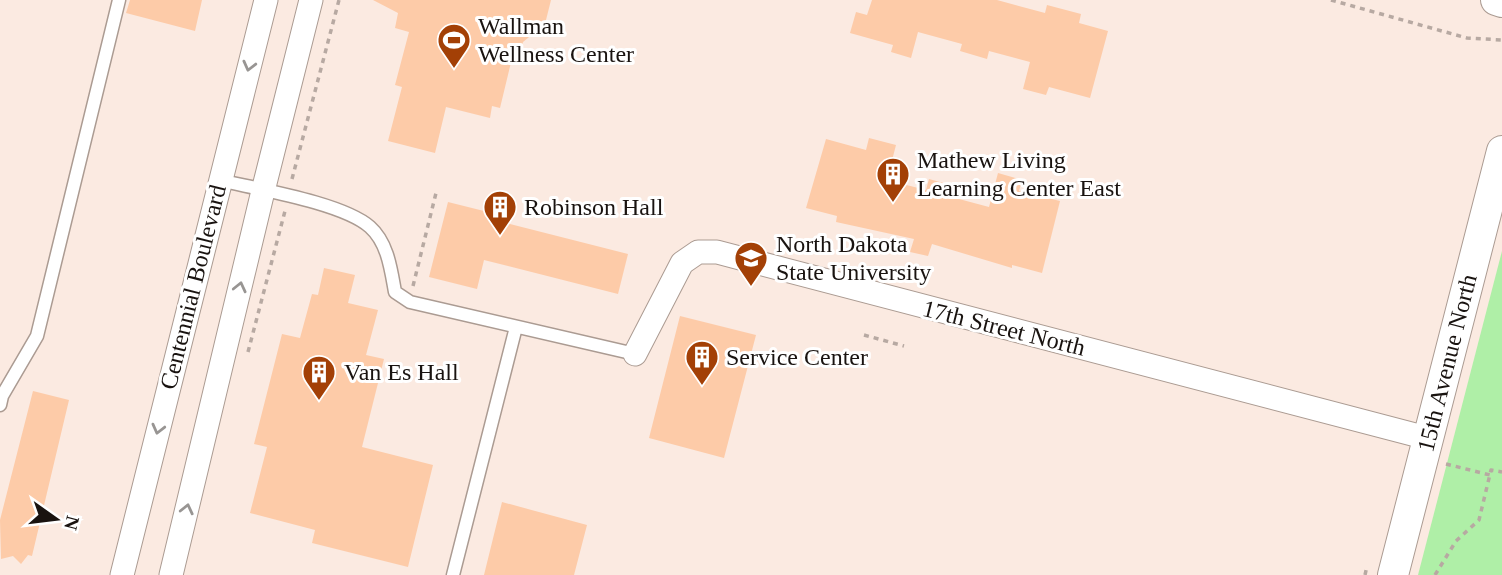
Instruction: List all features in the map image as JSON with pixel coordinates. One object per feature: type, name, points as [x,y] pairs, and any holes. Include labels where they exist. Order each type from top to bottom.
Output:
[{"type":"street","name":"Centennial Boulevard","points":[[122,575],[266,0]]},
{"type":"street","name":"Centennial Boulevard","points":[[171,575],[311,0]]},
{"type":"street","points":[[1496,0],[1502,2]]},
{"type":"street","name":"15th Avenue North","points":[[1393,575],[1432,450],[1502,151]]},
{"type":"street","name":"17th Street North","points":[[635,354],[682,263],[698,253],[717,252],[1432,450]]},
{"type":"lane","points":[[0,405],[2,396],[37,335],[119,0]]},
{"type":"lane","points":[[219,180],[346,211],[371,228],[390,258],[395,292],[410,302],[635,354]]},
{"type":"lane","points":[[453,575],[516,327]]},
{"type":"path","points":[[246,362],[339,0]]},
{"type":"path","points":[[1331,0],[1467,38],[1502,40]]},
{"type":"path","points":[[410,302],[437,189]]},
{"type":"path","points":[[864,335],[904,346]]},
{"type":"path","points":[[1432,450],[1490,475]]},
{"type":"path","points":[[1436,575],[1457,541],[1479,520],[1492,470],[1502,472]]},
{"type":"green space","points":[[1502,251],[1502,575],[1418,575]]},
{"type":"building","points":[[130,0],[202,0],[195,31],[126,13]]},
{"type":"building","name":"Wallman Wellness Center","points":[[373,0],[551,0],[545,24],[523,42],[520,54],[513,54],[500,108],[492,106],[490,118],[446,107],[435,153],[388,141],[402,87],[395,85],[409,32],[395,28],[398,13]]},
{"type":"building","points":[[872,0],[997,0],[1045,13],[1047,5],[1081,14],[1079,23],[1108,31],[1090,98],[1049,87],[1046,95],[1023,89],[1030,62],[989,51],[987,59],[960,51],[962,44],[918,32],[911,58],[891,52],[893,45],[850,33],[856,12],[867,15]]},
{"type":"building","name":"Mathew Living Learning Center East","points":[[869,138],[896,145],[887,180],[926,190],[929,179],[947,184],[944,195],[989,207],[998,173],[1022,180],[1019,191],[1060,201],[1042,273],[1012,265],[1012,268],[932,244],[928,256],[910,252],[914,239],[836,222],[837,216],[806,208],[826,139],[866,150]]},
{"type":"building","name":"Robinson Hall","points":[[448,202],[496,214],[494,220],[628,254],[618,294],[484,260],[477,289],[429,277]]},
{"type":"building","name":"Van Es Hall","points":[[324,268],[355,275],[348,303],[378,310],[366,355],[384,359],[362,447],[433,465],[408,567],[312,543],[315,530],[250,513],[267,447],[254,444],[282,334],[300,338],[312,294],[318,295]]},
{"type":"building","name":"Service Center","points":[[680,316],[756,335],[724,458],[649,438]]},
{"type":"building","points":[[33,391],[69,400],[32,556],[28,555],[21,564],[13,556],[1,559],[0,520]]},
{"type":"building","points":[[502,502],[587,525],[574,575],[484,575]]},
{"type":"place","name":"Wallman Wellness Center","points":[[454,70]]},
{"type":"place","name":"Mathew Living Learning Center East","points":[[893,204]]},
{"type":"place","name":"Robinson Hall","points":[[500,237]]},
{"type":"place","name":"North Dakota State University","points":[[751,288]]},
{"type":"place","name":"Service Center","points":[[702,387]]},
{"type":"place","name":"Van Es Hall","points":[[319,402]]}]
